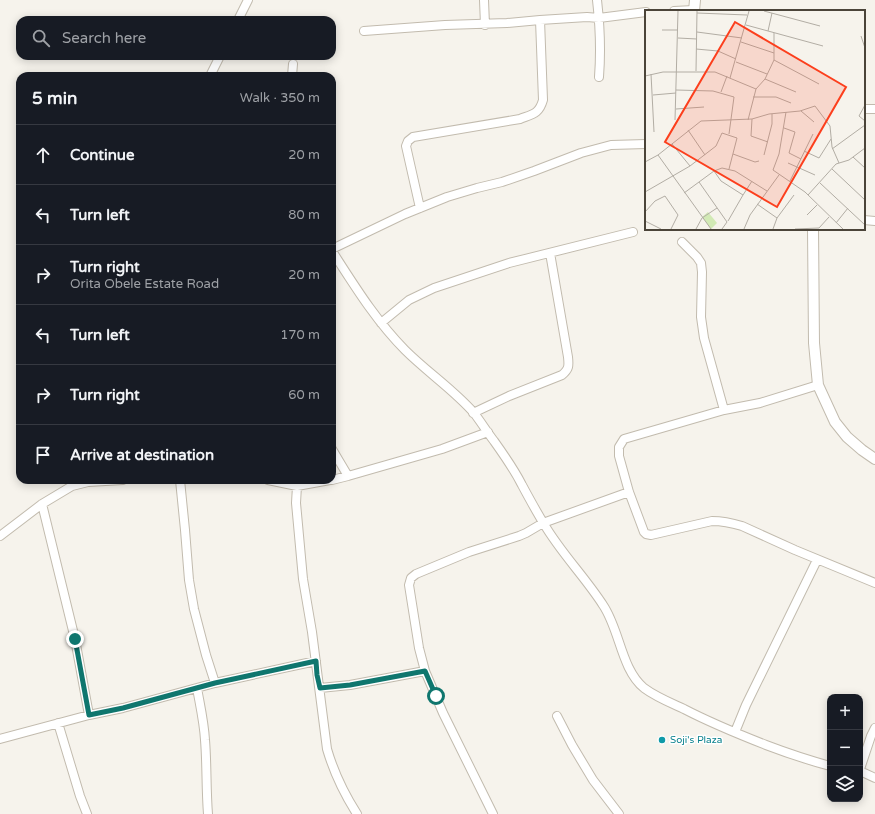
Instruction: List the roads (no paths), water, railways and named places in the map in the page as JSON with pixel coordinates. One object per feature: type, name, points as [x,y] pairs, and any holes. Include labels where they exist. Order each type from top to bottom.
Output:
[{"type":"street","points":[[240,16],[248,0]]},
{"type":"street","points":[[484,0],[485,25]]},
{"type":"street","points":[[597,0],[601,52],[599,77]]},
{"type":"street","points":[[679,10],[695,7]]},
{"type":"street","points":[[364,31],[445,25],[485,25],[587,17],[599,18],[645,12]]},
{"type":"street","points":[[420,208],[406,146],[408,141],[413,137],[520,119],[536,113],[541,107],[544,100],[540,20]]},
{"type":"street","points":[[212,72],[218,60]]},
{"type":"street","points":[[292,72],[293,64]]},
{"type":"street","points":[[336,248],[420,208],[447,197],[502,182],[580,153],[612,145],[645,144]]},
{"type":"street","points":[[865,220],[875,221]]},
{"type":"street","points":[[813,230],[814,342],[818,385],[835,422],[846,437],[875,459]]},
{"type":"street","points":[[381,323],[409,300],[434,288],[509,263],[633,232]]},
{"type":"street","points":[[682,242],[701,263],[701,317],[704,338],[724,410]]},
{"type":"street","points":[[474,413],[509,396],[562,375],[567,371],[568,357],[550,253]]},
{"type":"street","points":[[336,256],[368,305],[392,336],[406,351],[460,399],[474,413],[488,432],[509,463],[556,543],[604,606],[613,624],[629,668],[635,679],[645,688],[661,698],[704,720],[809,761],[827,765]]},
{"type":"street","points":[[818,385],[760,403],[724,410],[624,439],[619,446],[619,456],[628,492],[646,534],[651,535],[712,521],[721,521],[742,526],[817,560],[875,583]]},
{"type":"street","points":[[336,479],[442,449],[488,432]]},
{"type":"street","points":[[336,456],[348,476]]},
{"type":"street","points":[[0,536],[42,504],[76,484]]},
{"type":"street","points":[[180,484],[189,580],[194,609],[215,683]]},
{"type":"street","points":[[287,484],[297,486],[308,484]]},
{"type":"street","points":[[297,486],[296,503],[303,579],[320,688],[327,749],[332,766],[344,793],[357,814]]},
{"type":"street","points":[[493,814],[443,713],[425,671],[419,648],[409,585],[411,578],[416,574],[469,552],[526,533],[543,523],[628,492]]},
{"type":"street","points":[[42,504],[75,639],[89,715]]},
{"type":"street","points":[[735,732],[746,705],[817,560]]},
{"type":"street","points":[[0,739],[215,683],[316,661]]},
{"type":"street","points":[[320,688],[350,685],[425,671]]},
{"type":"street","points":[[197,688],[205,738],[206,795],[208,814]]},
{"type":"street","points":[[557,716],[593,780],[619,814]]},
{"type":"street","points":[[58,724],[87,814]]},
{"type":"street","points":[[861,766],[875,728]]},
{"type":"street","points":[[863,772],[875,778]]},
{"type":"place","name":"Soji's Plaza","points":[[662,740]]}]
